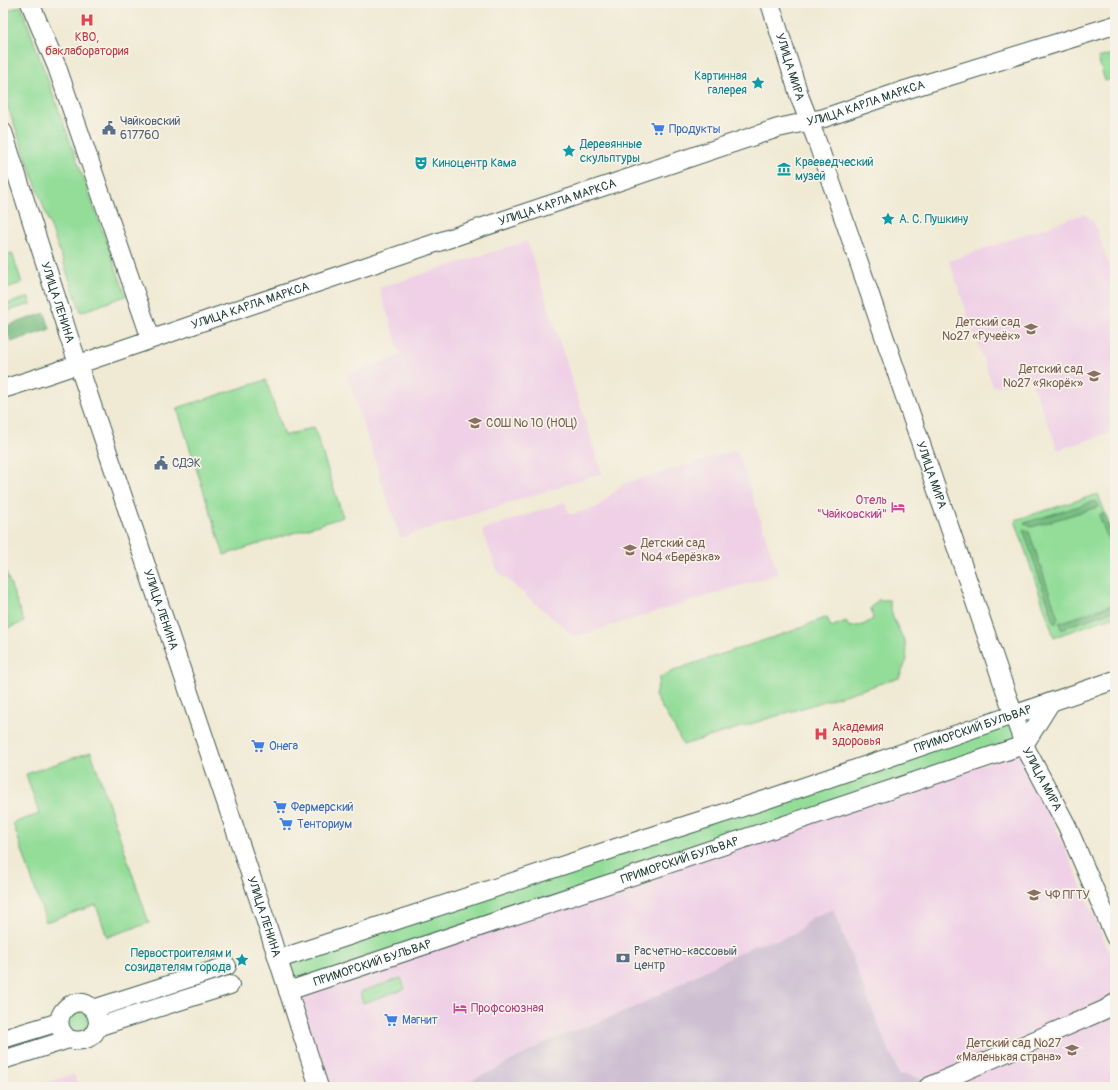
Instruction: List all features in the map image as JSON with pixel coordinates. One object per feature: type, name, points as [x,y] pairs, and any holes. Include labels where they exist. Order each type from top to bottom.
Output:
[{"type":"street","points":[[30,3],[57,68],[151,339]]},
{"type":"street","name":"УЛИЦА МИРА","points":[[770,3],[800,98],[852,244],[1024,745],[1067,826],[1115,937]]},
{"type":"street","name":"УЛИЦА КАРЛА МАРКСА","points":[[3,389],[79,365],[151,339],[765,132],[824,118],[905,90],[1115,25]]},
{"type":"street","name":"УЛИЦА ЛЕНИНА","points":[[3,132],[79,365],[279,959],[319,1087]]},
{"type":"street","name":"ПРИМОРСКИЙ БУЛЬВАР","points":[[279,959],[768,799],[1115,680]]},
{"type":"street","name":"ПРИМОРСКИЙ БУЛЬВАР","points":[[288,991],[1024,745],[1051,702]]},
{"type":"street","points":[[93,1009],[227,966]]},
{"type":"street","points":[[97,1027],[230,985]]},
{"type":"street","points":[[74,1003],[84,1003],[93,1009],[97,1017],[97,1027],[95,1032],[91,1037],[80,1041],[69,1039],[62,1031],[59,1022],[60,1016],[65,1008],[74,1003]]},
{"type":"street","points":[[928,1087],[1104,1010],[1115,1003]]},
{"type":"street","points":[[3,1039],[59,1022]]},
{"type":"street","points":[[3,1060],[69,1039]]},
{"type":"shaded area","name":"Детский сад №27 «Ручеёк»","points":[[1083,214],[1093,220],[1115,282],[1115,431],[1058,450],[1030,378],[993,387],[949,261]]},
{"type":"shaded area","name":"СОШ № 10 (НОЦ)","points":[[527,241],[602,473],[400,538],[347,374],[401,356],[379,288]]},
{"type":"shaded area","name":"Детский сад №4 «Берёзка»","points":[[737,450],[778,574],[575,637],[497,571],[482,530],[565,502],[570,515],[597,507],[623,484]]},
{"type":"shaded area","points":[[1023,751],[1115,965],[1115,996],[924,1080],[907,1074],[900,1076],[884,1040],[811,918],[796,934],[781,939],[629,1010],[548,1041],[494,1070],[457,1087],[326,1087],[296,995]]},
{"type":"shaded area","points":[[833,909],[899,1075],[907,1074],[924,1080],[926,1087],[457,1087],[494,1070],[548,1041],[629,1010],[755,945],[795,934],[811,918]]},
{"type":"shaded area","name":"Детский сад №27 «Маленькая страна»","points":[[1115,1010],[1115,1087],[952,1087],[952,1085]]},
{"type":"shaded area","points":[[74,1074],[78,1087],[32,1087]]},
{"type":"green space","points":[[21,6],[126,296],[81,312],[3,93],[3,12]]},
{"type":"green space","points":[[1115,53],[1115,78],[1105,81],[1098,58]]},
{"type":"green space","points":[[12,253],[22,283],[3,289],[3,256]]},
{"type":"green space","points":[[29,297],[31,304],[4,312],[3,305]]},
{"type":"green space","points":[[45,313],[50,329],[11,342],[6,326]]},
{"type":"green space","points":[[266,380],[284,436],[314,427],[343,517],[224,555],[177,408]]},
{"type":"green space","points":[[1098,494],[1115,540],[1115,616],[1054,637],[1015,520]]},
{"type":"green space","points":[[1095,501],[1098,507],[1032,527],[1024,523]]},
{"type":"green space","points":[[1103,513],[1115,545],[1115,558],[1099,515]]},
{"type":"green space","points":[[1023,529],[1029,532],[1058,618],[1055,624]]},
{"type":"green space","points":[[3,564],[24,622],[3,630]]},
{"type":"green space","points":[[878,600],[889,600],[893,618],[905,642],[907,660],[899,678],[683,745],[655,696],[660,677],[683,667],[795,630],[827,617],[831,627],[846,621],[849,627],[863,625],[873,619],[871,608]]},
{"type":"green space","points":[[1115,604],[1115,610],[1061,629],[1059,623]]},
{"type":"green space","points":[[1013,715],[1024,745],[288,991],[279,959]]},
{"type":"green space","points":[[91,752],[149,923],[107,937],[96,905],[46,922],[13,823],[39,814],[26,774]]},
{"type":"green space","points":[[401,978],[405,989],[363,1003],[360,992]]},
{"type":"green space","points":[[79,1010],[86,1014],[89,1022],[86,1030],[79,1034],[71,1032],[66,1017]]},
{"type":"place","name":"КВО, баклаборатория","points":[[87,20]]},
{"type":"place","name":"Картинная галерея","points":[[758,83]]},
{"type":"place","name":"Чайковский 617760","points":[[109,128]]},
{"type":"place","name":"Продукты","points":[[658,129]]},
{"type":"place","name":"Деревянные скульптуры","points":[[569,151]]},
{"type":"place","name":"Киноцентр Кама","points":[[421,163]]},
{"type":"place","name":"Краеведческий музей","points":[[784,169]]},
{"type":"place","name":"А. С. Пушкину","points":[[888,219]]},
{"type":"place","name":"Детский сад №27 «Ручеёк»","points":[[1031,329]]},
{"type":"place","name":"Детский сад №27 «Якорёк»","points":[[1094,376]]},
{"type":"place","name":"СОШ № 10 (НОЦ)","points":[[475,423]]},
{"type":"place","name":"СДЭК","points":[[161,463]]},
{"type":"place","name":"Отель \"Чайковский\"","points":[[898,507]]},
{"type":"place","name":"Детский сад №4 «Берёзка»","points":[[630,550]]},
{"type":"place","name":"Академия здоровья","points":[[821,734]]},
{"type":"place","name":"Онега","points":[[258,746]]},
{"type":"place","name":"Фермерский","points":[[280,807]]},
{"type":"place","name":"Тенториум","points":[[286,824]]},
{"type":"place","name":"ЧФ ПГТУ","points":[[1034,895]]},
{"type":"place","name":"Расчетно-кассовый центр","points":[[623,958]]},
{"type":"place","name":"Первостроителям и созидателям города","points":[[242,960]]},
{"type":"place","name":"Профсоюзная","points":[[460,1008]]},
{"type":"place","name":"Магнит","points":[[391,1020]]},
{"type":"place","name":"Детский сад №27 «Маленькая страна»","points":[[1072,1050]]}]
